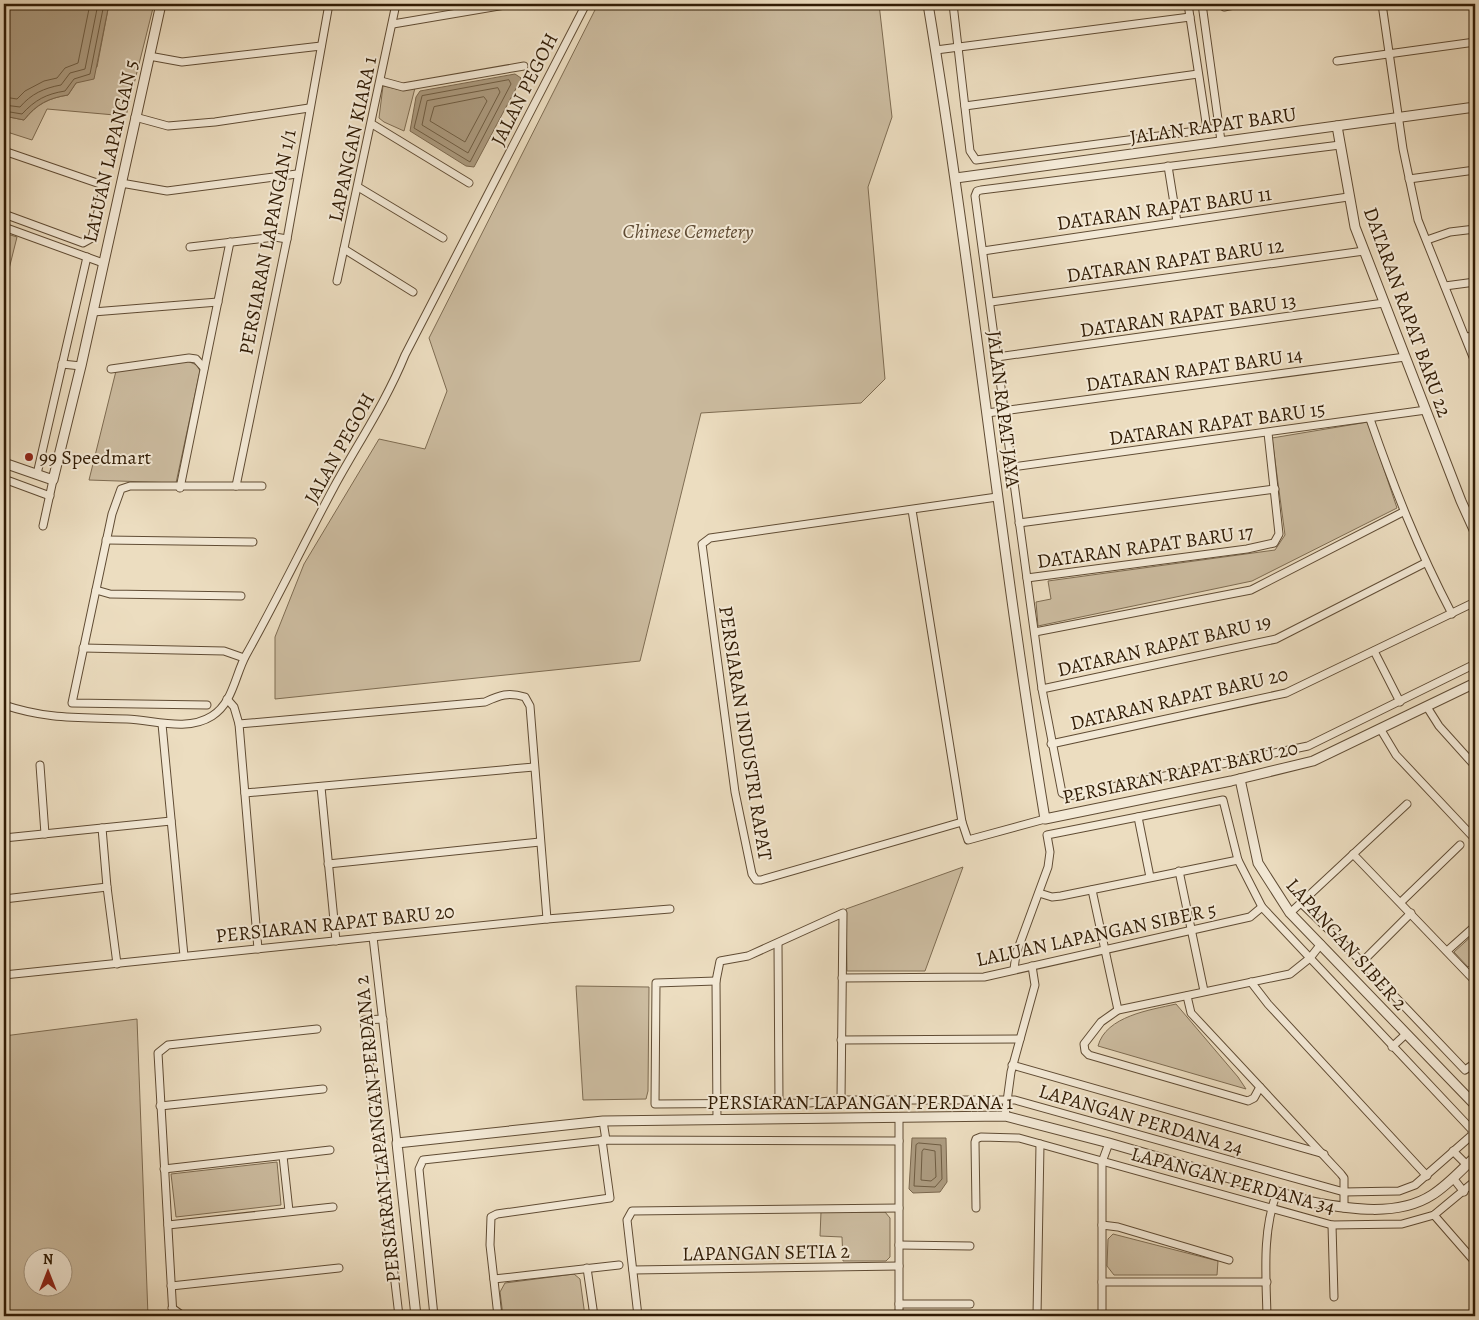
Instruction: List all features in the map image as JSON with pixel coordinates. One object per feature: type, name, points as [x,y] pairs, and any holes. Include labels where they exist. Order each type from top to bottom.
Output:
[{"type":"street","name":"LALUAN LAPANGAN 5","points":[[4,227],[103,263],[160,4]]},
{"type":"street","name":"PERSIARAN LAPANGAN 1/1","points":[[236,486],[287,239],[297,174],[329,4]]},
{"type":"street","name":"LAPANGAN KIARA 1","points":[[337,281],[394,24],[396,4]]},
{"type":"street","points":[[394,24],[511,4]]},
{"type":"street","name":"JALAN PEGOH","points":[[4,705],[62,719],[129,719],[162,724],[201,722],[213,715],[228,699],[244,658],[279,596],[334,487],[393,386],[405,355],[586,4]]},
{"type":"street","name":"JALAN RAPAT JAYA","points":[[928,4],[956,178],[997,497],[1045,819]]},
{"type":"street","points":[[953,4],[965,106],[1198,74]]},
{"type":"street","points":[[1188,4],[1207,129]]},
{"type":"street","points":[[1202,4],[1221,141]]},
{"type":"street","points":[[1220,5],[1239,4]]},
{"type":"street","points":[[1382,4],[1398,118],[1418,220],[1475,362]]},
{"type":"street","points":[[936,50],[1190,17]]},
{"type":"street","points":[[1337,61],[1475,42]]},
{"type":"street","points":[[149,56],[182,62],[321,46]]},
{"type":"street","points":[[381,81],[403,87],[524,66]]},
{"type":"street","name":"JALAN RAPAT BARU","points":[[965,106],[970,151],[976,160],[1218,128]]},
{"type":"street","name":"JALAN RAPAT BARU","points":[[956,178],[1475,107]]},
{"type":"street","points":[[135,117],[168,126],[215,122],[309,108]]},
{"type":"street","points":[[372,124],[469,183]]},
{"type":"street","name":"DATARAN RAPAT BARU 22","points":[[1337,126],[1348,197],[1364,250],[1475,532]]},
{"type":"street","points":[[1340,145],[977,191],[975,196],[991,302],[1003,412],[1042,689],[1062,793],[1069,796],[1308,746],[1475,664]]},
{"type":"street","points":[[4,151],[102,186],[92,238],[83,243],[4,214]]},
{"type":"street","points":[[1168,166],[1177,222]]},
{"type":"street","points":[[1410,179],[1475,170]]},
{"type":"street","points":[[120,183],[167,191],[297,174]]},
{"type":"street","points":[[358,187],[443,238]]},
{"type":"street","name":"DATARAN RAPAT BARU 11","points":[[983,252],[1348,197]]},
{"type":"street","points":[[1426,240],[1450,232],[1475,229]]},
{"type":"street","points":[[190,246],[275,237],[287,239]]},
{"type":"street","points":[[180,488],[230,242]]},
{"type":"street","points":[[344,249],[413,292]]},
{"type":"street","name":"DATARAN RAPAT BARU 12","points":[[991,302],[1364,250]]},
{"type":"street","points":[[37,474],[87,257]]},
{"type":"street","points":[[43,526],[103,263]]},
{"type":"street","points":[[1445,286],[1475,282]]},
{"type":"street","points":[[93,312],[218,302]]},
{"type":"street","name":"DATARAN RAPAT BARU 13","points":[[997,357],[1384,303]]},
{"type":"street","points":[[1466,337],[1475,336]]},
{"type":"street","points":[[111,369],[189,358],[196,359],[204,368]]},
{"type":"street","name":"DATARAN RAPAT BARU 14","points":[[987,413],[1405,358]]},
{"type":"street","points":[[62,364],[81,366]]},
{"type":"street","name":"DATARAN RAPAT BARU 15","points":[[1012,467],[1426,410]]},
{"type":"street","points":[[1370,419],[1403,512],[1425,563],[1452,614]]},
{"type":"street","name":"DATARAN RAPAT BARU 17","points":[[1027,578],[1237,550],[1274,543],[1279,534],[1268,433]]},
{"type":"street","points":[[4,463],[53,480]]},
{"type":"street","points":[[4,479],[50,496]]},
{"type":"street","points":[[207,705],[72,703],[106,540],[121,489],[130,486],[180,488],[262,486]]},
{"type":"street","points":[[1019,523],[1275,489]]},
{"type":"street","name":"PERSIARAN INDUSTRI RAPAT","points":[[962,822],[756,880],[752,874],[735,792],[702,544],[710,538],[997,497]]},
{"type":"street","points":[[912,510],[962,822]]},
{"type":"street","points":[[1035,632],[1251,590],[1403,512]]},
{"type":"street","points":[[106,540],[253,542]]},
{"type":"street","name":"DATARAN RAPAT BARU 19","points":[[1042,689],[1276,639],[1425,563]]},
{"type":"street","points":[[96,590],[110,594],[241,596]]},
{"type":"street","name":"DATARAN RAPAT BARU 20","points":[[1052,744],[1286,693],[1475,602]]},
{"type":"street","points":[[84,648],[224,651],[244,658]]},
{"type":"street","points":[[1374,651],[1400,702]]},
{"type":"street","name":"PERSIARAN RAPAT BARU 20","points":[[962,822],[968,840],[1045,819],[1313,762],[1475,683]]},
{"type":"street","points":[[239,724],[485,702],[502,694],[512,693],[525,697],[530,706],[547,919]]},
{"type":"street","points":[[228,699],[234,707],[239,724],[258,949]]},
{"type":"street","points":[[1427,707],[1439,726],[1475,766]]},
{"type":"street","points":[[162,724],[184,956]]},
{"type":"street","points":[[1381,730],[1396,755],[1475,839]]},
{"type":"street","points":[[40,764],[45,834]]},
{"type":"street","points":[[245,793],[534,767]]},
{"type":"street","name":"LAPANGAN SIBER 2","points":[[1240,779],[1258,863],[1273,889],[1290,912],[1475,1105]]},
{"type":"street","points":[[321,787],[336,941]]},
{"type":"street","points":[[1014,969],[1016,954],[1050,858],[1047,835],[1218,799],[1223,800],[1238,860],[1262,907],[1392,1046],[1406,1034]]},
{"type":"street","points":[[1290,912],[1407,804]]},
{"type":"street","points":[[1138,817],[1150,877]]},
{"type":"street","points":[[4,838],[171,821]]},
{"type":"street","points":[[102,828],[117,964]]},
{"type":"street","points":[[328,864],[540,842]]},
{"type":"street","points":[[1401,902],[1460,845]]},
{"type":"street","points":[[1353,854],[1475,981]]},
{"type":"street","points":[[1039,893],[1052,897],[1238,860]]},
{"type":"street","points":[[1179,871],[1204,991]]},
{"type":"street","points":[[4,899],[107,887]]},
{"type":"street","points":[[1092,890],[1118,1010]]},
{"type":"street","points":[[1301,903],[1362,962],[1465,1070],[1475,1062]]},
{"type":"street","name":"LALUAN LAPANGAN SIBER 5","points":[[842,978],[984,977],[1250,917],[1262,907]]},
{"type":"street","name":"PERSIARAN RAPAT BARU 20","points":[[4,975],[547,919],[670,909]]},
{"type":"street","points":[[717,1120],[716,981],[720,961],[748,956],[843,913],[841,1100]]},
{"type":"street","points":[[1362,962],[1411,913]]},
{"type":"street","points":[[1447,951],[1475,926]]},
{"type":"street","name":"PERSIARAN LAPANGAN PERDANA 2","points":[[373,937],[416,1316]]},
{"type":"street","points":[[778,944],[779,1103]]},
{"type":"street","points":[[1260,1086],[1254,1098],[1248,1101],[1089,1055],[1085,1051],[1084,1044],[1101,1022],[1118,1010],[1290,974],[1310,958],[1321,944]]},
{"type":"street","points":[[1005,1116],[1012,1065],[1035,985],[1032,966]]},
{"type":"street","points":[[1469,974],[1475,968]]},
{"type":"street","name":"LAPANGAN PERDANA 24","points":[[716,981],[656,983],[656,1104],[716,1102],[779,1103],[841,1100],[1006,1100],[1041,1106],[1344,1192],[1398,1191],[1415,1185],[1453,1152],[1472,1132],[1392,1046]]},
{"type":"street","points":[[1251,982],[1268,1004],[1427,1176]]},
{"type":"street","points":[[1186,996],[1191,1013],[1324,1154],[1344,1178],[1344,1208]]},
{"type":"street","points":[[383,1019],[364,1020],[399,1316]]},
{"type":"street","points":[[173,1316],[157,1058],[161,1049],[168,1045],[317,1029]]},
{"type":"street","points":[[841,1040],[1020,1039]]},
{"type":"street","points":[[1012,1065],[1067,1083],[1324,1154]]},
{"type":"street","points":[[160,1106],[322,1089]]},
{"type":"street","name":"PERSIARAN LAPANGAN PERDANA 1","points":[[397,1143],[603,1121],[1005,1116],[1109,1143],[1277,1192],[1344,1208],[1398,1207],[1413,1203],[1433,1194],[1475,1157]]},
{"type":"street","points":[[899,1118],[899,1316]]},
{"type":"street","points":[[498,1316],[490,1245],[490,1220],[493,1214],[610,1198],[603,1121]]},
{"type":"street","name":"LAPANGAN PERDANA 34","points":[[976,1208],[975,1142],[976,1139],[981,1137],[1019,1138],[1332,1225],[1402,1224],[1434,1215],[1475,1181]]},
{"type":"street","points":[[434,1316],[419,1169],[423,1160],[604,1140],[899,1142]]},
{"type":"street","points":[[1102,1316],[1102,1162],[1109,1143]]},
{"type":"street","points":[[1037,1316],[1040,1144]]},
{"type":"street","points":[[164,1169],[330,1150]]},
{"type":"street","points":[[1453,1152],[1467,1165]]},
{"type":"street","points":[[283,1156],[289,1211]]},
{"type":"street","points":[[1453,1178],[1464,1192]]},
{"type":"street","points":[[1267,1316],[1266,1239],[1271,1208],[1277,1192]]},
{"type":"street","points":[[168,1224],[333,1207]]},
{"type":"street","points":[[638,1316],[627,1217],[636,1211],[899,1208]]},
{"type":"street","points":[[1434,1215],[1475,1262]]},
{"type":"street","points":[[1102,1225],[1118,1227],[1229,1260]]},
{"type":"street","points":[[1332,1225],[1334,1297]]},
{"type":"street","points":[[899,1246],[970,1246]]},
{"type":"street","points":[[494,1279],[619,1265]]},
{"type":"street","name":"LAPANGAN SETIA 2","points":[[633,1270],[899,1266]]},
{"type":"street","points":[[171,1286],[340,1268]]},
{"type":"street","points":[[588,1268],[594,1316]]},
{"type":"street","points":[[1102,1282],[1267,1282]]},
{"type":"street","points":[[899,1304],[970,1304]]},
{"type":"street","points":[[172,1308],[183,1316]]},
{"type":"green space","points":[[109,4],[154,4],[126,116],[47,109],[32,140],[4,131],[4,116],[24,120],[44,103],[68,95],[76,83],[97,67]]},
{"type":"green space","name":"Chinese Cemetery","points":[[598,4],[879,4],[892,117],[868,187],[885,379],[861,403],[701,413],[640,661],[275,699],[275,637],[304,564],[379,439],[425,449],[447,391],[429,338]]},
{"type":"green space","points":[[383,86],[402,90],[415,88],[404,131],[379,118]]},
{"type":"green space","points":[[4,233],[17,237],[4,289]]},
{"type":"green space","points":[[187,361],[197,365],[200,371],[176,483],[89,480],[116,371]]},
{"type":"green space","points":[[1368,422],[1397,508],[1252,581],[1038,626],[1036,602],[1051,599],[1048,581],[1275,550],[1285,535],[1272,438]]},
{"type":"green space","points":[[963,867],[925,971],[847,971],[846,909]]},
{"type":"green space","points":[[1475,933],[1475,961],[1468,967],[1454,952]]},
{"type":"green space","points":[[576,986],[649,987],[648,1091],[646,1099],[583,1100]]},
{"type":"green space","points":[[1176,1004],[1246,1089],[1098,1046],[1103,1036],[1119,1021],[1142,1012]]},
{"type":"green space","points":[[137,1019],[148,1316],[4,1316],[4,1036]]},
{"type":"green space","points":[[277,1162],[281,1205],[176,1217],[171,1174]]},
{"type":"green space","points":[[821,1212],[885,1212],[890,1218],[890,1257],[886,1261],[843,1261],[842,1237],[820,1236]]},
{"type":"green space","points":[[1113,1234],[1218,1261],[1217,1275],[1114,1275],[1107,1266],[1108,1239]]},
{"type":"green space","points":[[574,1274],[580,1279],[585,1316],[503,1316],[500,1292],[505,1283]]},
{"type":"water","points":[[4,4],[109,4],[94,79],[76,83],[68,95],[43,103],[24,120],[4,116]]},
{"type":"water","points":[[515,74],[521,78],[520,81],[474,167],[466,166],[410,131],[416,97],[420,91]]},
{"type":"water","points":[[912,1138],[946,1138],[947,1182],[940,1192],[913,1193],[909,1189]]},
{"type":"place","name":"99 Speedmart","points":[[29,457]]}]
